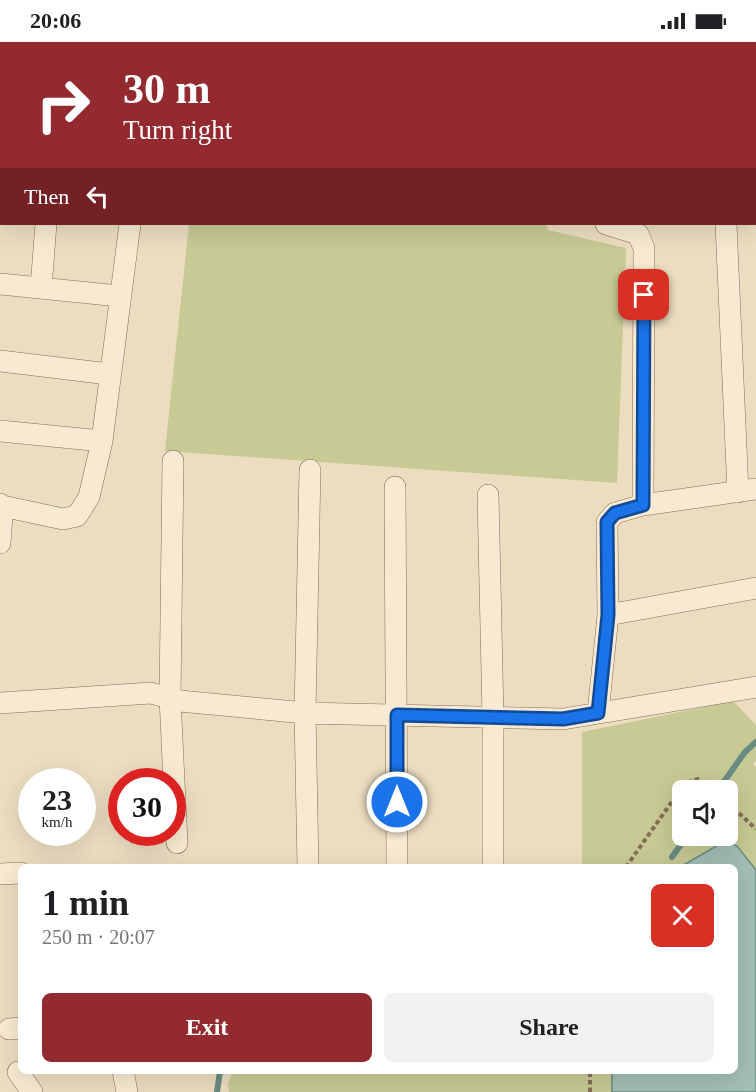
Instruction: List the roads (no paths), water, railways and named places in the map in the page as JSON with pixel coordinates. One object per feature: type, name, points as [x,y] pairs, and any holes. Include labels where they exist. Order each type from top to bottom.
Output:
[{"type":"street","points":[[41,288],[46,225]]},
{"type":"street","points":[[0,543],[1,505],[63,519],[77,516],[89,497],[102,441],[130,225]]},
{"type":"street","points":[[609,225],[638,234],[644,248],[643,505]]},
{"type":"street","points":[[598,713],[608,615],[607,522],[615,513],[643,505],[747,491],[726,225]]},
{"type":"street","points":[[0,284],[119,296]]},
{"type":"street","points":[[0,361],[109,374]]},
{"type":"street","points":[[0,431],[102,441]]},
{"type":"street","points":[[173,461],[170,699],[173,768]]},
{"type":"street","points":[[308,864],[306,713],[310,470]]},
{"type":"street","points":[[395,487],[397,864]]},
{"type":"street","points":[[488,495],[493,717],[493,864]]},
{"type":"street","points":[[608,615],[756,588]]},
{"type":"street","points":[[0,704],[151,693],[170,699],[306,713],[563,719],[756,687]]},
{"type":"street","points":[[0,874],[18,873]]},
{"type":"street","points":[[19,1074],[32,1092]]},
{"type":"street","points":[[124,1074],[127,1092]]},
{"type":"water","points":[[716,846],[737,846],[756,870],[756,1092],[612,1092],[612,1074],[738,1074],[738,864],[685,864]]},
{"type":"waterway","points":[[725,780],[745,752],[756,742]]},
{"type":"waterway","points":[[672,857],[680,846]]},
{"type":"waterway","points":[[217,1092],[220,1074]]}]
